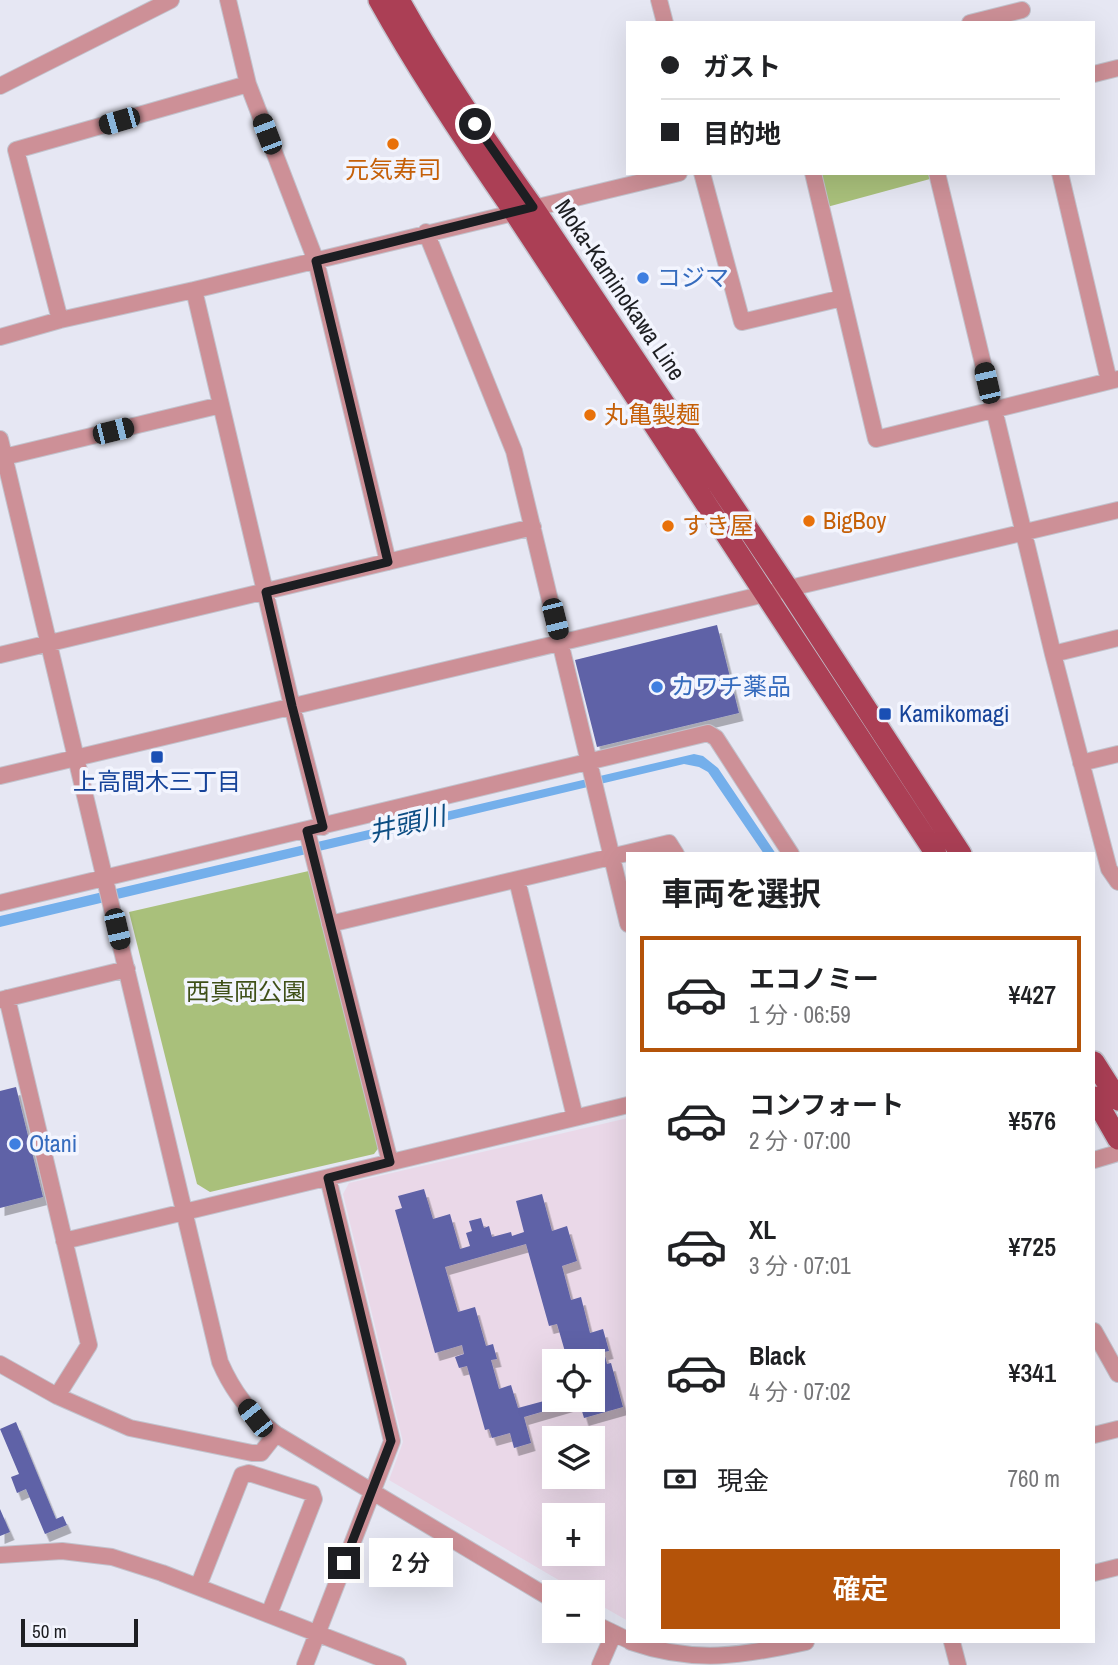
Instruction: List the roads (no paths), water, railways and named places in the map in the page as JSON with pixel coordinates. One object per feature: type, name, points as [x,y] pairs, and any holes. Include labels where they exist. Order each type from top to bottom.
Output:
[{"type":"main road","name":"Moka-Kaminokawa Line","points":[[379,0],[461,134],[524,210],[787,587],[960,852]]},
{"type":"main road","name":"Moka-Kaminokawa Line","points":[[399,0],[418,35],[483,135],[524,210],[765,593],[935,852]]},
{"type":"main road","points":[[1095,1064],[1118,1100]]},
{"type":"main road","points":[[1095,1099],[1118,1139]]},
{"type":"street","points":[[0,86],[171,0]]},
{"type":"street","points":[[228,0],[248,84],[316,261],[388,562]]},
{"type":"street","points":[[659,0],[664,21]]},
{"type":"street","points":[[979,21],[1022,11]]},
{"type":"street","points":[[1095,74],[1118,68]]},
{"type":"street","points":[[60,320],[16,150],[248,84]]},
{"type":"street","points":[[0,337],[60,320],[671,175]]},
{"type":"street","points":[[703,175],[742,322],[842,298]]},
{"type":"street","points":[[813,175],[876,439],[1114,380],[1061,175]]},
{"type":"street","points":[[937,175],[1053,654],[1115,872],[1095,878]]},
{"type":"street","points":[[426,233],[514,451],[626,916]]},
{"type":"street","points":[[194,290],[292,706],[330,924],[390,1162]]},
{"type":"street","points":[[2,458],[221,405]]},
{"type":"street","points":[[0,439],[2,458],[220,1362],[240,1399],[255,1418],[276,1434],[542,1593]]},
{"type":"street","points":[[0,776],[1118,510]]},
{"type":"street","points":[[0,655],[533,527]]},
{"type":"street","points":[[1053,654],[1118,638]]},
{"type":"street","points":[[0,904],[708,733],[716,738],[790,852]]},
{"type":"street","points":[[1082,763],[1118,754]]},
{"type":"street","points":[[630,852],[669,843],[675,852]]},
{"type":"street","points":[[330,924],[626,853]]},
{"type":"street","points":[[517,880],[575,1117]]},
{"type":"street","points":[[57,1396],[89,1345],[4,999],[127,969]]},
{"type":"street","points":[[64,1241],[626,1105]]},
{"type":"street","points":[[1095,1160],[1118,1153]]},
{"type":"street","points":[[305,1665],[391,1441],[328,1178]]},
{"type":"street","points":[[1095,1333],[1118,1374]]},
{"type":"street","points":[[0,1364],[57,1396],[130,1428],[232,1451],[261,1453],[276,1434]]},
{"type":"street","points":[[1095,1435],[1118,1429]]},
{"type":"street","points":[[198,1587],[242,1475],[249,1473],[312,1493],[314,1499],[269,1614]]},
{"type":"street","points":[[0,1555],[61,1551],[112,1557],[198,1587],[398,1665]]},
{"type":"street","points":[[1095,1573],[1118,1567]]},
{"type":"street","points":[[600,1665],[624,1639],[605,1629]]},
{"type":"street","points":[[635,1643],[683,1655],[766,1658],[804,1643]]},
{"type":"street","points":[[952,1643],[958,1665]]},
{"type":"water","name":"井頭川","points":[[694,754],[703,756],[718,768],[775,852],[763,852],[708,772],[684,764],[0,927],[0,916]]},
{"type":"place","name":"元気寿司","points":[[393,144]]},
{"type":"place","name":"コジマ","points":[[643,278]]},
{"type":"place","name":"丸亀製麺","points":[[590,415]]},
{"type":"place","name":"BigBoy","points":[[809,521]]},
{"type":"place","name":"すき屋","points":[[668,526]]},
{"type":"place","name":"カワチ薬品","points":[[657,687]]},
{"type":"place","name":"Kamikomagi","points":[[885,714]]},
{"type":"place","name":"上高間木三丁目","points":[[157,757]]},
{"type":"place","name":"Otani","points":[[15,1144]]},
{"type":"park label","name":"西真岡公園","points":[[246,992]]}]
